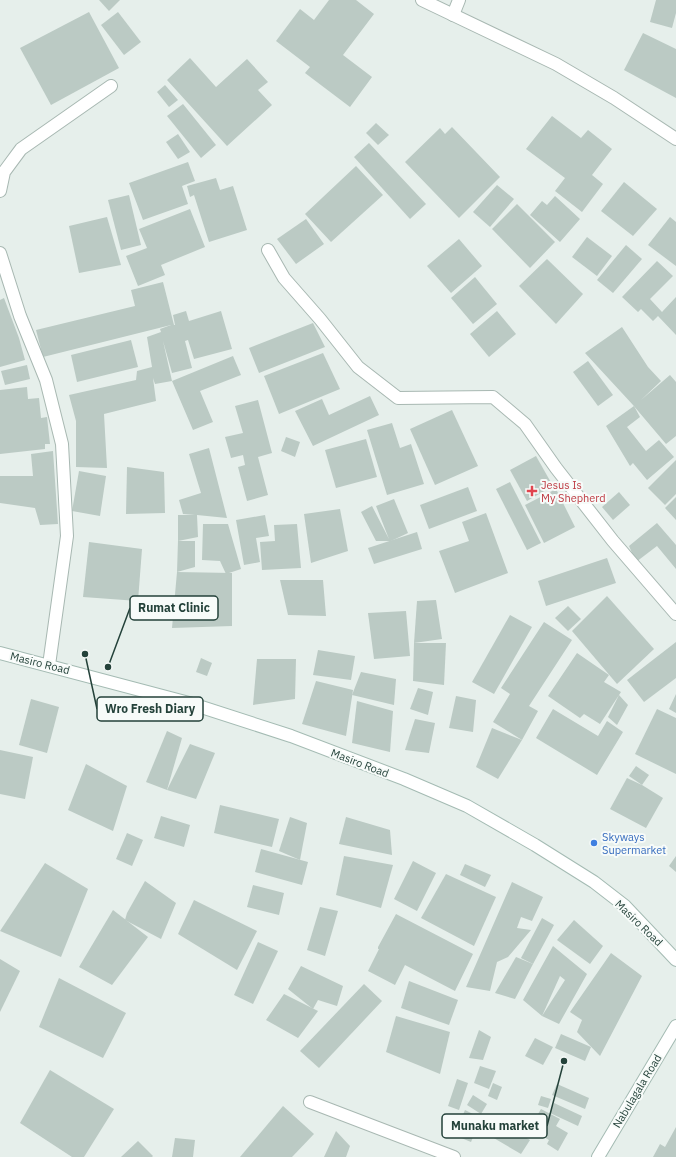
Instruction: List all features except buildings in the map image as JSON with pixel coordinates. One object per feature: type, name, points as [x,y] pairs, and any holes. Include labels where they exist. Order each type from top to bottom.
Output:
[{"type":"street","points":[[422,0],[556,64],[614,98],[676,139]]},
{"type":"street","points":[[453,15],[459,0]]},
{"type":"street","points":[[0,192],[4,172],[21,149],[111,86]]},
{"type":"street","points":[[268,250],[284,278],[320,319],[358,367],[398,398],[493,397],[525,424],[556,468],[613,541],[676,614]]},
{"type":"street","points":[[0,253],[20,316],[46,380],[62,444],[67,536],[49,665]]},
{"type":"street","name":"Masiro Road","points":[[0,653],[189,703],[291,736],[404,779],[467,806],[535,845],[594,882],[625,906],[676,960]]},
{"type":"street","name":"Nabulagala Road","points":[[598,1157],[676,1026]]},
{"type":"street","points":[[310,1102],[454,1157]]},
{"type":"place","name":"Jesus Is My Shepherd","points":[[532,491]]},
{"type":"place","name":"Wro Fresh Diary","points":[[85,654]]},
{"type":"place","name":"Rumat Clinic","points":[[108,667]]},
{"type":"place","name":"Skyways Supermarket","points":[[594,843]]},
{"type":"place","name":"Munaku market","points":[[564,1061]]}]
